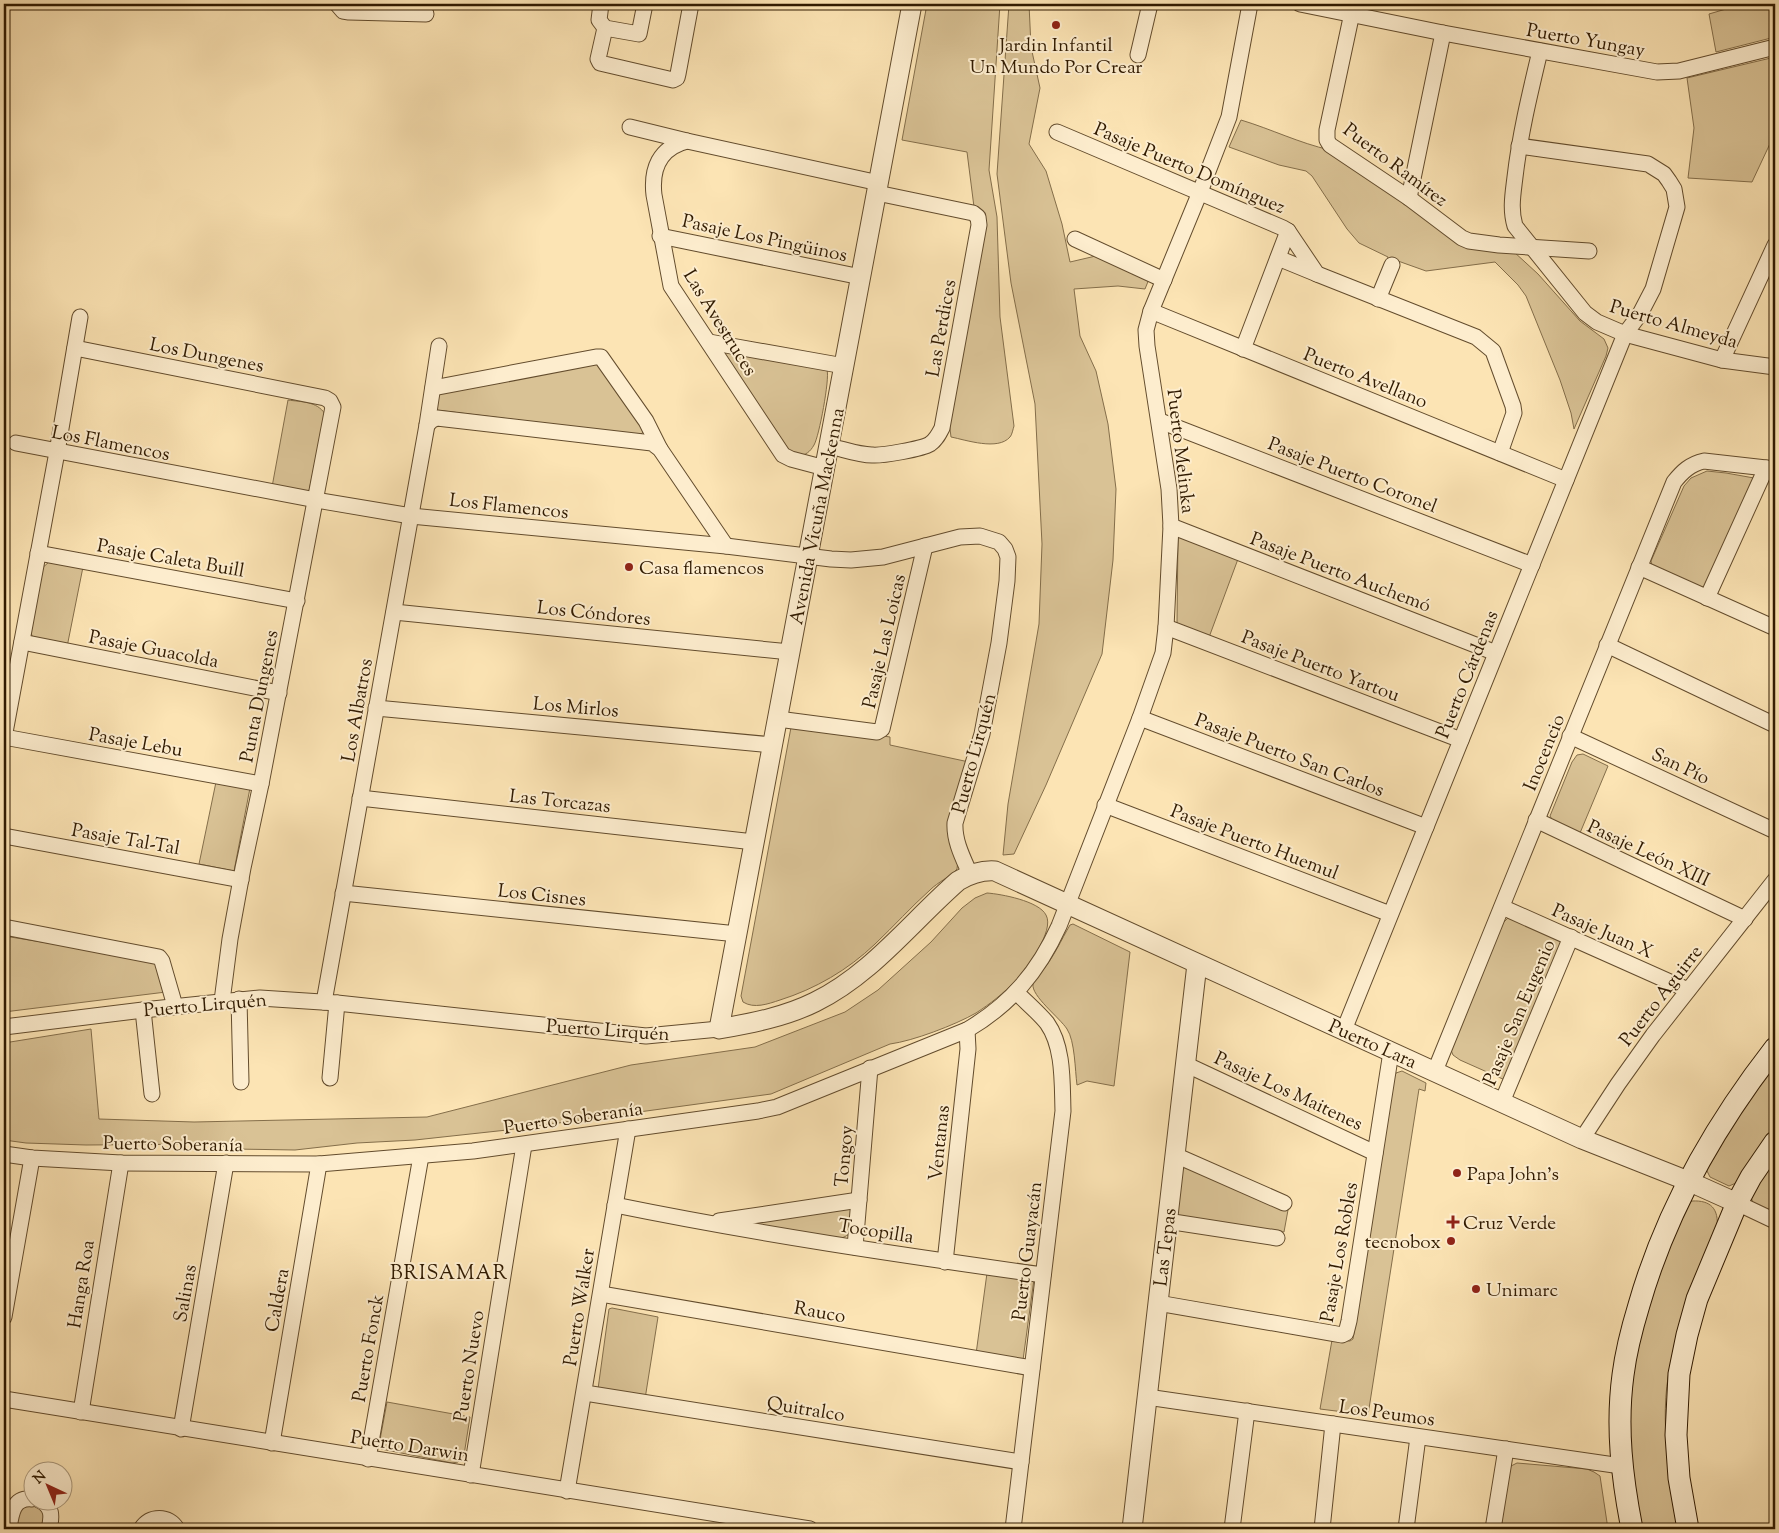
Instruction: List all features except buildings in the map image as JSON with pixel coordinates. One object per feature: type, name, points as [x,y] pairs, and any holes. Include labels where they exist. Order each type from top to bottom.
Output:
[{"type":"main road","points":[[1632,1529],[1622,1466],[1620,1424],[1622,1376],[1644,1289],[1659,1246],[1688,1182],[1721,1124],[1775,1048]]},
{"type":"main road","points":[[1688,1529],[1679,1478],[1676,1435],[1679,1374],[1697,1299],[1737,1203],[1775,1142]]},
{"type":"street","points":[[337,4],[343,11],[349,12],[426,14]]},
{"type":"street","points":[[601,4],[599,20],[605,28],[639,34],[645,4]]},
{"type":"street","points":[[605,28],[598,59],[600,63],[673,80],[677,78],[692,4]]},
{"type":"street","name":"Avenida Vicuña Mackenna","points":[[719,1029],[912,4]]},
{"type":"street","points":[[1138,55],[1150,4]]},
{"type":"street","name":"Puerto Melinka","points":[[1069,903],[1163,653],[1171,526],[1169,489],[1146,330],[1151,311],[1229,117],[1250,4]]},
{"type":"street","name":"Puerto Yungay","points":[[1300,4],[1540,51],[1668,72],[1680,71],[1775,47]]},
{"type":"street","name":"Puerto Ramírez","points":[[1352,13],[1327,130],[1327,140],[1335,148],[1409,198],[1462,238],[1476,242],[1532,248],[1589,251]]},
{"type":"street","points":[[1409,198],[1443,32]]},
{"type":"street","name":"Puerto Almeyda","points":[[1540,51],[1518,146],[1511,205],[1515,226],[1590,318],[1626,334],[1722,360],[1775,367]]},
{"type":"street","points":[[630,127],[878,188]]},
{"type":"street","name":"Pasaje Puerto Domínguez","points":[[1056,132],[1288,231],[1316,274]]},
{"type":"street","name":"Las Avestruces","points":[[687,142],[675,144],[667,150],[658,163],[653,189],[660,236],[671,286],[783,455],[790,459],[825,468]]},
{"type":"street","name":"Puerto Cárdenas","points":[[1344,1030],[1626,334],[1640,314],[1653,289],[1677,206],[1674,189],[1670,181],[1664,174],[1648,164],[1518,146]]},
{"type":"street","name":"Las Perdices","points":[[829,446],[863,454],[879,455],[923,447],[930,444],[938,436],[942,428],[979,225],[978,217],[973,213],[878,188]]},
{"type":"street","points":[[1243,349],[1288,231]]},
{"type":"street","name":"Pasaje Los Pingüinos","points":[[660,236],[861,277]]},
{"type":"street","points":[[1075,239],[1164,280]]},
{"type":"street","points":[[1722,360],[1775,245]]},
{"type":"street","points":[[1278,258],[1476,337],[1493,351],[1514,413],[1500,453]]},
{"type":"street","points":[[1378,299],[1392,265]]},
{"type":"street","name":"Puerto Avellano","points":[[1151,311],[1566,480]]},
{"type":"street","points":[[4,738],[80,316]]},
{"type":"street","points":[[709,342],[844,366]]},
{"type":"street","name":"Los Albatros","points":[[330,1078],[331,1002],[343,893],[427,425],[439,346]]},
{"type":"street","name":"Los Dungenes","points":[[75,348],[325,398],[330,401]]},
{"type":"street","points":[[433,388],[596,356],[601,357],[646,421],[660,449],[726,546]]},
{"type":"street","name":"Punta Dungenes","points":[[222,1001],[230,939],[241,880],[297,601],[333,407],[330,401]]},
{"type":"street","points":[[427,425],[432,420],[438,418],[652,443],[660,449]]},
{"type":"street","name":"Pasaje Puerto Coronel","points":[[1160,421],[1532,565]]},
{"type":"street","name":"Los Flamencos","points":[[16,443],[316,500],[411,516],[726,546],[831,559],[883,557],[960,537],[980,536],[999,542]]},
{"type":"street","name":"Inocencio","points":[[1435,1071],[1674,482],[1679,475],[1694,464],[1704,461],[1771,469]]},
{"type":"street","points":[[1707,598],[1771,469]]},
{"type":"street","name":"Pasaje Puerto Auchemó","points":[[1171,526],[1496,653]]},
{"type":"street","name":"Puerto Lirquén","points":[[4,1027],[239,999],[282,998],[646,1036],[719,1029],[777,1017],[815,1002],[833,992],[869,966],[947,890],[970,874],[954,831],[982,734],[999,643],[1008,581],[1008,557],[1005,549],[999,542]]},
{"type":"street","name":"Pasaje Las Loicas","points":[[778,719],[877,732],[882,729],[925,546]]},
{"type":"street","name":"Pasaje Caleta Buill","points":[[38,553],[297,601]]},
{"type":"street","points":[[1639,567],[1775,628]]},
{"type":"street","name":"Los Cóndores","points":[[394,612],[790,652]]},
{"type":"street","name":"Pasaje Puerto Yartou","points":[[1166,627],[1461,740]]},
{"type":"street","name":"Pasaje Guacolda","points":[[22,642],[279,693]]},
{"type":"street","points":[[1607,646],[1775,725]]},
{"type":"street","name":"Los Mirlos","points":[[376,708],[773,745]]},
{"type":"street","name":"Pasaje Puerto San Carlos","points":[[1140,718],[1426,827]]},
{"type":"street","name":"San Pío","points":[[1570,736],[1775,831]]},
{"type":"street","name":"Pasaje Lebu","points":[[4,738],[261,784]]},
{"type":"street","name":"Las Torcazas","points":[[360,798],[754,842]]},
{"type":"street","name":"Pasaje Puerto Huemul","points":[[1106,805],[1390,914]]},
{"type":"street","name":"Pasaje León XIII","points":[[1536,820],[1745,919]]},
{"type":"street","name":"Pasaje Tal-Tal","points":[[4,836],[241,880]]},
{"type":"street","name":"Puerto Lara","points":[[970,874],[984,870],[995,871],[1069,903],[1197,964],[1582,1139],[1688,1182],[1775,1221]]},
{"type":"street","name":"Puerto Aguirre","points":[[1582,1139],[1635,1059],[1775,880]]},
{"type":"street","name":"Los Cisnes","points":[[343,893],[737,934]]},
{"type":"street","name":"Puerto Soberanía","points":[[4,1154],[32,1158],[121,1163],[320,1164],[524,1145],[777,1107],[967,1030],[995,1011],[1016,992],[1034,971],[1049,949],[1069,903]]},
{"type":"street","name":"Pasaje Juan X","points":[[1502,907],[1688,990]]},
{"type":"street","points":[[4,927],[158,957],[162,961],[175,1006]]},
{"type":"street","name":"Pasaje San Eugenio","points":[[1502,1102],[1571,937]]},
{"type":"street","name":"Las Tepas","points":[[1132,1529],[1197,964]]},
{"type":"street","name":"Puerto Guayacán","points":[[1013,1529],[1063,1111],[1060,1060],[1055,1038],[1047,1024],[1016,992]]},
{"type":"street","points":[[239,999],[241,1082]]},
{"type":"street","points":[[142,1010],[152,1094]]},
{"type":"street","name":"Ventanas","points":[[945,1262],[968,1049],[967,1030]]},
{"type":"street","name":"Pasaje Los Robles","points":[[1158,1302],[1342,1335],[1346,1333],[1391,1052]]},
{"type":"street","name":"Pasaje Los Maitenes","points":[[1185,1064],[1376,1153]]},
{"type":"street","name":"Tongoy","points":[[855,1247],[870,1068]]},
{"type":"street","name":"Puerto Walker","points":[[567,1491],[585,1394],[628,1129]]},
{"type":"street","name":"Puerto Nuevo","points":[[472,1475],[524,1145]]},
{"type":"street","points":[[1175,1155],[1284,1203]]},
{"type":"street","name":"Puerto Fonck","points":[[368,1459],[421,1156]]},
{"type":"street","points":[[4,1317],[32,1158]]},
{"type":"street","name":"Hanga Roa","points":[[81,1412],[121,1163]]},
{"type":"street","name":"Salinas","points":[[182,1429],[226,1163]]},
{"type":"street","name":"Caldera","points":[[272,1443],[320,1164]]},
{"type":"street","name":"Tocopilla","points":[[703,1223],[859,1200]]},
{"type":"street","name":"Tocopilla","points":[[615,1205],[703,1223],[945,1262],[1043,1275]]},
{"type":"street","points":[[1167,1221],[1278,1238]]},
{"type":"street","name":"Rauco","points":[[601,1294],[1032,1368]]},
{"type":"street","name":"Quitralco","points":[[585,1394],[1021,1462]]},
{"type":"street","name":"Los Peumos","points":[[1147,1397],[1622,1466]]},
{"type":"street","name":"Puerto Darwin","points":[[4,1399],[810,1529]]},
{"type":"street","points":[[1232,1529],[1247,1411]]},
{"type":"street","points":[[1322,1529],[1333,1424]]},
{"type":"street","points":[[1406,1529],[1418,1436]]},
{"type":"street","points":[[1493,1529],[1506,1450]]},
{"type":"street","points":[[9,1529],[15,1505],[22,1499]]},
{"type":"street","points":[[50,1510],[52,1517],[50,1529]]},
{"type":"street","points":[[141,1529],[151,1519],[163,1518],[170,1521],[177,1529]]},
{"type":"shaded area","points":[[927,4],[1000,4],[989,170],[997,217],[1000,317],[1014,426],[1010,437],[998,443],[973,442],[951,437],[949,421],[974,207],[967,152],[902,140]]},
{"type":"shaded area","points":[[1009,4],[1029,4],[1031,47],[1040,88],[1029,144],[1046,171],[1062,224],[1070,262],[1100,255],[1149,279],[1145,289],[1118,286],[1074,289],[1080,336],[1096,371],[1108,424],[1116,489],[1113,560],[1102,654],[1046,785],[1014,854],[1003,855],[1008,804],[1039,624],[1042,544],[1035,404],[1011,283],[997,174]]},
{"type":"shaded area","points":[[1743,4],[1775,4],[1775,37],[1716,52],[1709,14]]},
{"type":"shaded area","points":[[1775,57],[1775,133],[1752,182],[1688,178],[1694,128],[1687,78]]},
{"type":"shaded area","points":[[1241,120],[1307,144],[1330,150],[1445,231],[1513,251],[1538,274],[1580,321],[1604,339],[1608,348],[1574,429],[1571,413],[1560,380],[1526,296],[1495,262],[1426,271],[1398,261],[1386,263],[1388,257],[1359,243],[1347,229],[1312,176],[1306,171],[1279,165],[1229,147]]},
{"type":"shaded area","points":[[722,351],[827,370],[826,395],[816,440],[806,454],[798,456],[789,450]]},
{"type":"shaded area","points":[[595,363],[606,369],[644,429],[640,435],[436,410],[437,398],[441,393]]},
{"type":"shaded area","points":[[288,400],[313,404],[325,414],[309,491],[272,487]]},
{"type":"shaded area","points":[[1707,471],[1754,478],[1708,582],[1704,587],[1697,588],[1652,566],[1651,561],[1684,486],[1691,478]]},
{"type":"shaded area","points":[[1178,536],[1238,559],[1208,640],[1177,623]]},
{"type":"shaded area","points":[[49,562],[83,567],[67,647],[33,638],[31,633],[41,569]]},
{"type":"shaded area","points":[[792,722],[890,737],[890,745],[969,762],[957,869],[933,887],[865,953],[830,978],[793,996],[766,1004],[752,1005],[743,1002],[741,996]]},
{"type":"shaded area","points":[[1583,754],[1608,766],[1580,833],[1553,821],[1550,816],[1572,762],[1577,755]]},
{"type":"shaded area","points":[[216,782],[250,788],[234,871],[199,864]]},
{"type":"shaded area","points":[[987,893],[1028,902],[1042,910],[1048,922],[1038,950],[1020,975],[1006,990],[981,1010],[957,1022],[922,1036],[890,1044],[771,1094],[507,1130],[295,1150],[234,1149],[215,1144],[86,1145],[26,1143],[4,1140],[4,1043],[91,1029],[99,1119],[194,1122],[427,1117],[631,1065],[755,1047],[845,1012],[878,990],[931,942],[962,908],[975,898]]},
{"type":"shaded area","points":[[1509,917],[1565,941],[1505,1080],[1460,1060],[1453,1055],[1451,1050],[1501,925]]},
{"type":"shaded area","points":[[1073,924],[1130,952],[1114,1086],[1087,1081],[1077,1085],[1070,1034],[1036,995],[1034,989],[1034,980],[1050,960],[1070,925]]},
{"type":"shaded area","points":[[4,936],[149,959],[156,965],[166,992],[4,1012]]},
{"type":"shaded area","points":[[1775,1060],[1775,1125],[1736,1183],[1729,1186],[1710,1177],[1706,1169],[1708,1163]]},
{"type":"shaded area","points":[[1402,1071],[1426,1083],[1425,1091],[1419,1089],[1368,1415],[1320,1409],[1332,1340],[1350,1341],[1353,1339],[1393,1080],[1396,1073]]},
{"type":"shaded area","points":[[1775,1155],[1775,1213],[1753,1203],[1751,1197]]},
{"type":"shaded area","points":[[1183,1166],[1288,1210],[1284,1232],[1181,1219],[1176,1213]]},
{"type":"shaded area","points":[[1692,1201],[1704,1202],[1712,1207],[1717,1216],[1717,1228],[1676,1344],[1668,1376],[1665,1420],[1666,1442],[1680,1529],[1641,1529],[1627,1451],[1632,1368],[1647,1303],[1687,1204]]},
{"type":"shaded area","points":[[850,1207],[852,1211],[850,1234],[840,1239],[733,1223]]},
{"type":"shaded area","points":[[987,1273],[1034,1279],[1023,1360],[976,1354]]},
{"type":"shaded area","points":[[609,1309],[658,1317],[645,1399],[598,1389]]},
{"type":"shaded area","points":[[387,1402],[470,1417],[464,1455],[458,1462],[452,1463],[381,1449],[379,1445]]},
{"type":"shaded area","points":[[1517,1463],[1587,1469],[1600,1476],[1608,1529],[1499,1529],[1507,1472],[1511,1466]]},
{"type":"shaded area","points":[[22,1507],[22,1510],[43,1510],[46,1513],[45,1529],[14,1529],[16,1512]]},
{"type":"place","name":"Jardin Infantil Un Mundo Por Crear","points":[[1056,25]]},
{"type":"place","name":"Casa flamencos","points":[[629,567]]},
{"type":"place","name":"Papa John's","points":[[1457,1173]]},
{"type":"place","name":"Cruz Verde","points":[[1453,1222]]},
{"type":"place","name":"tecnobox","points":[[1451,1241]]},
{"type":"place","name":"Unimarc","points":[[1476,1289]]},
{"type":"district","name":"BRISAMAR","points":[[449,1272]]}]
